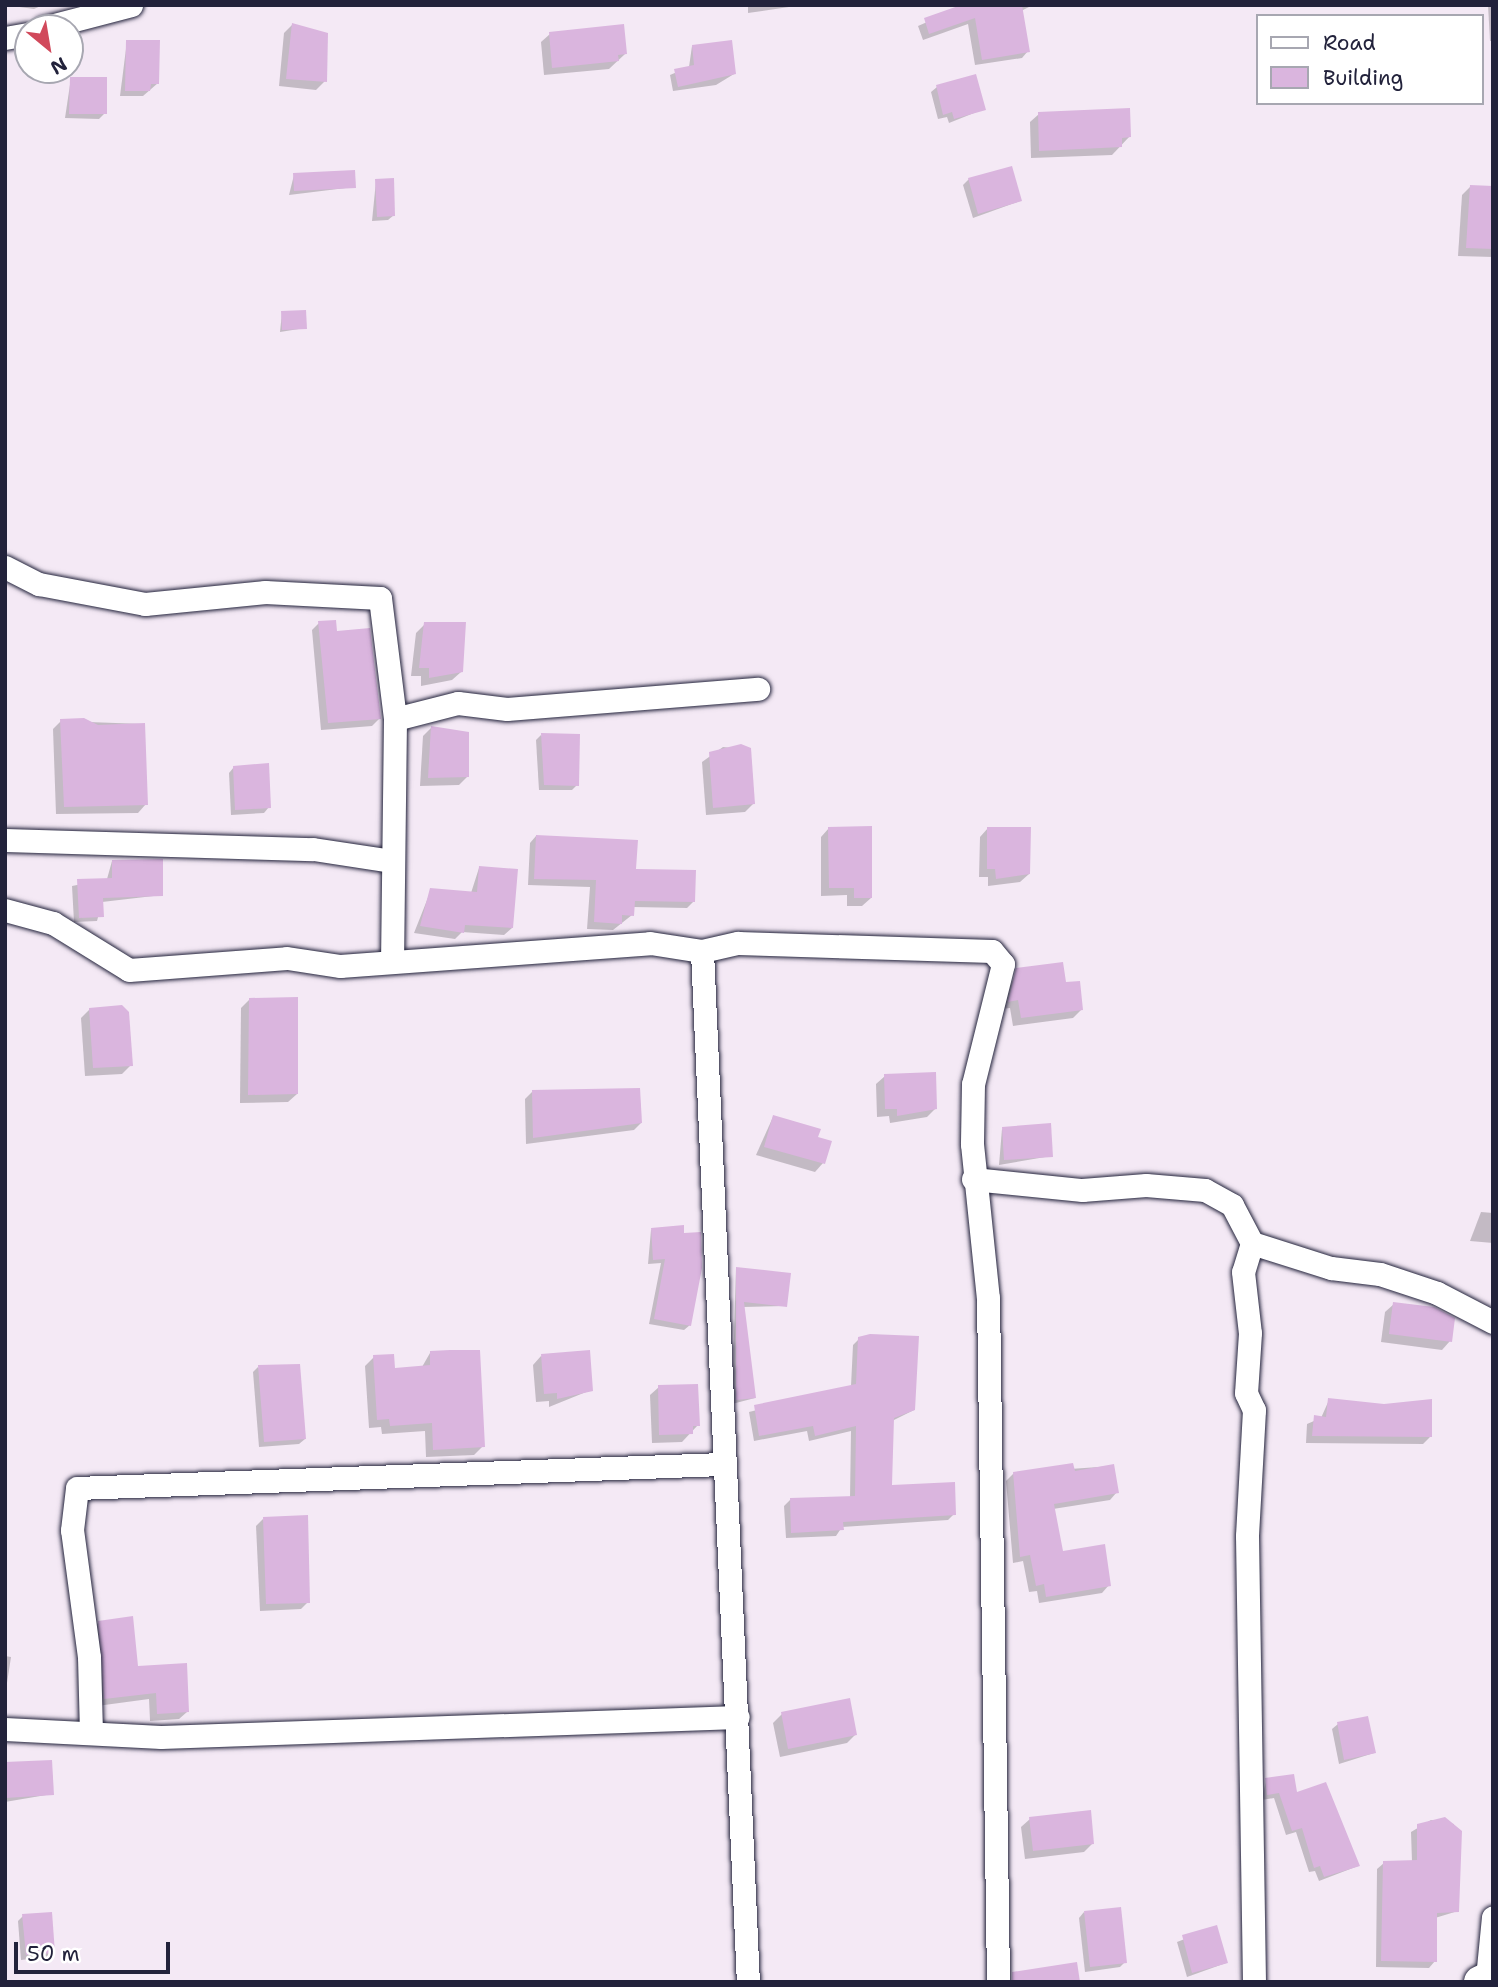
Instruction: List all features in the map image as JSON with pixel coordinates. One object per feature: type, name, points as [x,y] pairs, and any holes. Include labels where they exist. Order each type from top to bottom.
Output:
[{"type":"street","points":[[84,17],[131,5]]},
{"type":"street","points":[[5,567],[39,584],[145,604],[265,592],[380,598],[395,719],[391,861],[392,961]]},
{"type":"street","points":[[395,719],[457,703],[507,709],[758,689]]},
{"type":"street","points":[[5,840],[313,849],[391,861]]},
{"type":"street","points":[[5,910],[52,923],[129,970],[287,958],[341,966],[392,961],[542,955],[650,943],[702,951],[738,943],[992,951],[1003,964],[974,1084],[973,1179],[988,1298],[998,1982]]},
{"type":"street","points":[[702,951],[748,1982]]},
{"type":"street","points":[[973,1179],[1082,1191],[1131,1191],[1146,1185],[1205,1191],[1232,1205],[1252,1243],[1244,1272],[1250,1333],[1246,1393],[1254,1410],[1247,1536],[1254,1982]]},
{"type":"street","points":[[1252,1243],[1331,1268],[1380,1273],[1437,1293],[1493,1322]]},
{"type":"street","points":[[91,1733],[89,1657],[72,1530],[77,1488],[723,1464]]},
{"type":"street","points":[[5,1729],[161,1737],[738,1717]]},
{"type":"street","points":[[1487,1979],[1493,1917]]},
{"type":"building","points":[[961,5],[1022,5],[1030,52],[982,60],[975,18],[929,34],[924,18]]},
{"type":"building","points":[[292,23],[328,33],[327,82],[286,79]]},
{"type":"building","points":[[624,24],[627,54],[618,55],[619,61],[552,68],[549,32]]},
{"type":"building","points":[[126,40],[160,40],[159,84],[151,84],[150,91],[125,91]]},
{"type":"building","points":[[732,40],[736,74],[678,87],[674,69],[694,65],[692,45]]},
{"type":"building","points":[[976,74],[986,110],[954,119],[952,112],[943,115],[936,85]]},
{"type":"building","points":[[84,77],[107,77],[107,114],[69,114],[70,84],[84,84]]},
{"type":"building","points":[[1130,108],[1131,137],[1122,138],[1122,147],[1039,151],[1038,112]]},
{"type":"building","points":[[1012,166],[1022,201],[978,214],[968,178]]},
{"type":"building","points":[[355,170],[356,188],[294,191],[293,173]]},
{"type":"building","points":[[394,178],[395,216],[377,217],[375,179]]},
{"type":"building","points":[[1470,185],[1493,186],[1493,249],[1466,248]]},
{"type":"building","points":[[306,310],[307,329],[282,330],[281,311]]},
{"type":"building","points":[[336,620],[337,631],[370,628],[381,719],[328,723],[318,621]]},
{"type":"building","points":[[424,622],[466,622],[463,672],[429,678],[429,668],[419,668]]},
{"type":"building","points":[[84,718],[98,725],[145,723],[148,805],[64,807],[60,719]]},
{"type":"building","points":[[431,726],[469,732],[469,777],[428,778]]},
{"type":"building","points":[[541,733],[580,734],[579,786],[544,785]]},
{"type":"building","points":[[741,744],[751,748],[755,804],[713,808],[709,752]]},
{"type":"building","points":[[269,763],[271,808],[235,810],[233,766]]},
{"type":"building","points":[[872,826],[872,898],[854,898],[854,888],[829,888],[828,827]]},
{"type":"building","points":[[987,827],[1031,827],[1030,874],[996,879],[995,869],[987,869]]},
{"type":"building","points":[[536,835],[638,840],[636,869],[696,870],[695,902],[635,901],[634,916],[622,915],[622,924],[594,922],[596,880],[534,879]]},
{"type":"building","points":[[163,859],[163,896],[103,898],[104,917],[79,918],[77,879],[112,878],[112,860]]},
{"type":"building","points":[[479,866],[518,869],[513,928],[465,925],[464,933],[420,926],[430,888],[477,892]]},
{"type":"building","points":[[1063,962],[1066,982],[1080,981],[1083,1010],[1021,1018],[1018,1000],[1008,1002],[1016,968]]},
{"type":"building","points":[[298,997],[298,1094],[248,1095],[249,998]]},
{"type":"building","points":[[122,1005],[129,1012],[133,1066],[93,1068],[89,1008]]},
{"type":"building","points":[[936,1072],[937,1109],[897,1116],[897,1109],[885,1109],[884,1074]]},
{"type":"building","points":[[640,1088],[642,1123],[533,1138],[532,1090]]},
{"type":"building","points":[[773,1115],[821,1129],[818,1137],[832,1141],[825,1164],[764,1147]]},
{"type":"building","points":[[1051,1123],[1053,1157],[1004,1160],[1002,1127]]},
{"type":"building","points":[[684,1225],[684,1233],[701,1232],[702,1268],[691,1326],[654,1319],[665,1259],[653,1260],[651,1228]]},
{"type":"building","points":[[736,1267],[791,1273],[787,1307],[744,1302],[756,1398],[736,1400]]},
{"type":"building","points":[[1393,1302],[1434,1307],[1455,1318],[1452,1342],[1389,1334]]},
{"type":"building","points":[[870,1334],[919,1336],[915,1410],[894,1418],[892,1485],[955,1482],[956,1515],[843,1522],[844,1530],[791,1533],[790,1498],[855,1496],[856,1426],[815,1436],[813,1426],[759,1436],[754,1405],[856,1384],[858,1337]]},
{"type":"building","points":[[480,1350],[485,1447],[433,1450],[432,1423],[390,1426],[389,1419],[377,1420],[373,1355],[394,1354],[395,1368],[430,1365],[430,1351]]},
{"type":"building","points":[[590,1350],[593,1391],[557,1399],[557,1393],[544,1394],[541,1354]]},
{"type":"building","points":[[300,1364],[306,1439],[264,1442],[258,1365]]},
{"type":"building","points":[[698,1384],[700,1426],[693,1426],[693,1434],[659,1435],[658,1385]]},
{"type":"building","points":[[1328,1398],[1384,1404],[1432,1399],[1432,1437],[1312,1436],[1314,1415],[1326,1417]]},
{"type":"building","points":[[1073,1463],[1075,1471],[1114,1464],[1119,1493],[1054,1504],[1063,1551],[1105,1544],[1111,1586],[1046,1597],[1044,1584],[1036,1586],[1030,1555],[1020,1557],[1013,1472]]},
{"type":"building","points":[[308,1515],[310,1603],[266,1604],[263,1517]]},
{"type":"building","points":[[133,1616],[138,1666],[187,1663],[189,1712],[157,1714],[156,1693],[104,1699],[98,1621]]},
{"type":"building","points":[[850,1698],[857,1735],[788,1749],[781,1712]]},
{"type":"building","points":[[1368,1716],[1376,1753],[1344,1760],[1337,1722]]},
{"type":"building","points":[[52,1760],[54,1795],[5,1798],[5,1762]]},
{"type":"building","points":[[1294,1774],[1297,1792],[1326,1782],[1360,1866],[1324,1877],[1320,1866],[1314,1868],[1302,1828],[1292,1831],[1279,1793],[1267,1795],[1265,1778]]},
{"type":"building","points":[[1091,1810],[1094,1844],[1033,1851],[1029,1817]]},
{"type":"building","points":[[1445,1817],[1462,1831],[1459,1912],[1437,1913],[1437,1962],[1381,1961],[1383,1861],[1417,1860],[1417,1824]]},
{"type":"building","points":[[1121,1907],[1127,1963],[1090,1967],[1084,1911]]},
{"type":"building","points":[[52,1912],[55,1953],[26,1955],[22,1914]]},
{"type":"building","points":[[1217,1925],[1228,1963],[1192,1973],[1182,1935]]},
{"type":"building","points":[[1077,1962],[1080,1982],[1012,1982],[1012,1972]]}]
